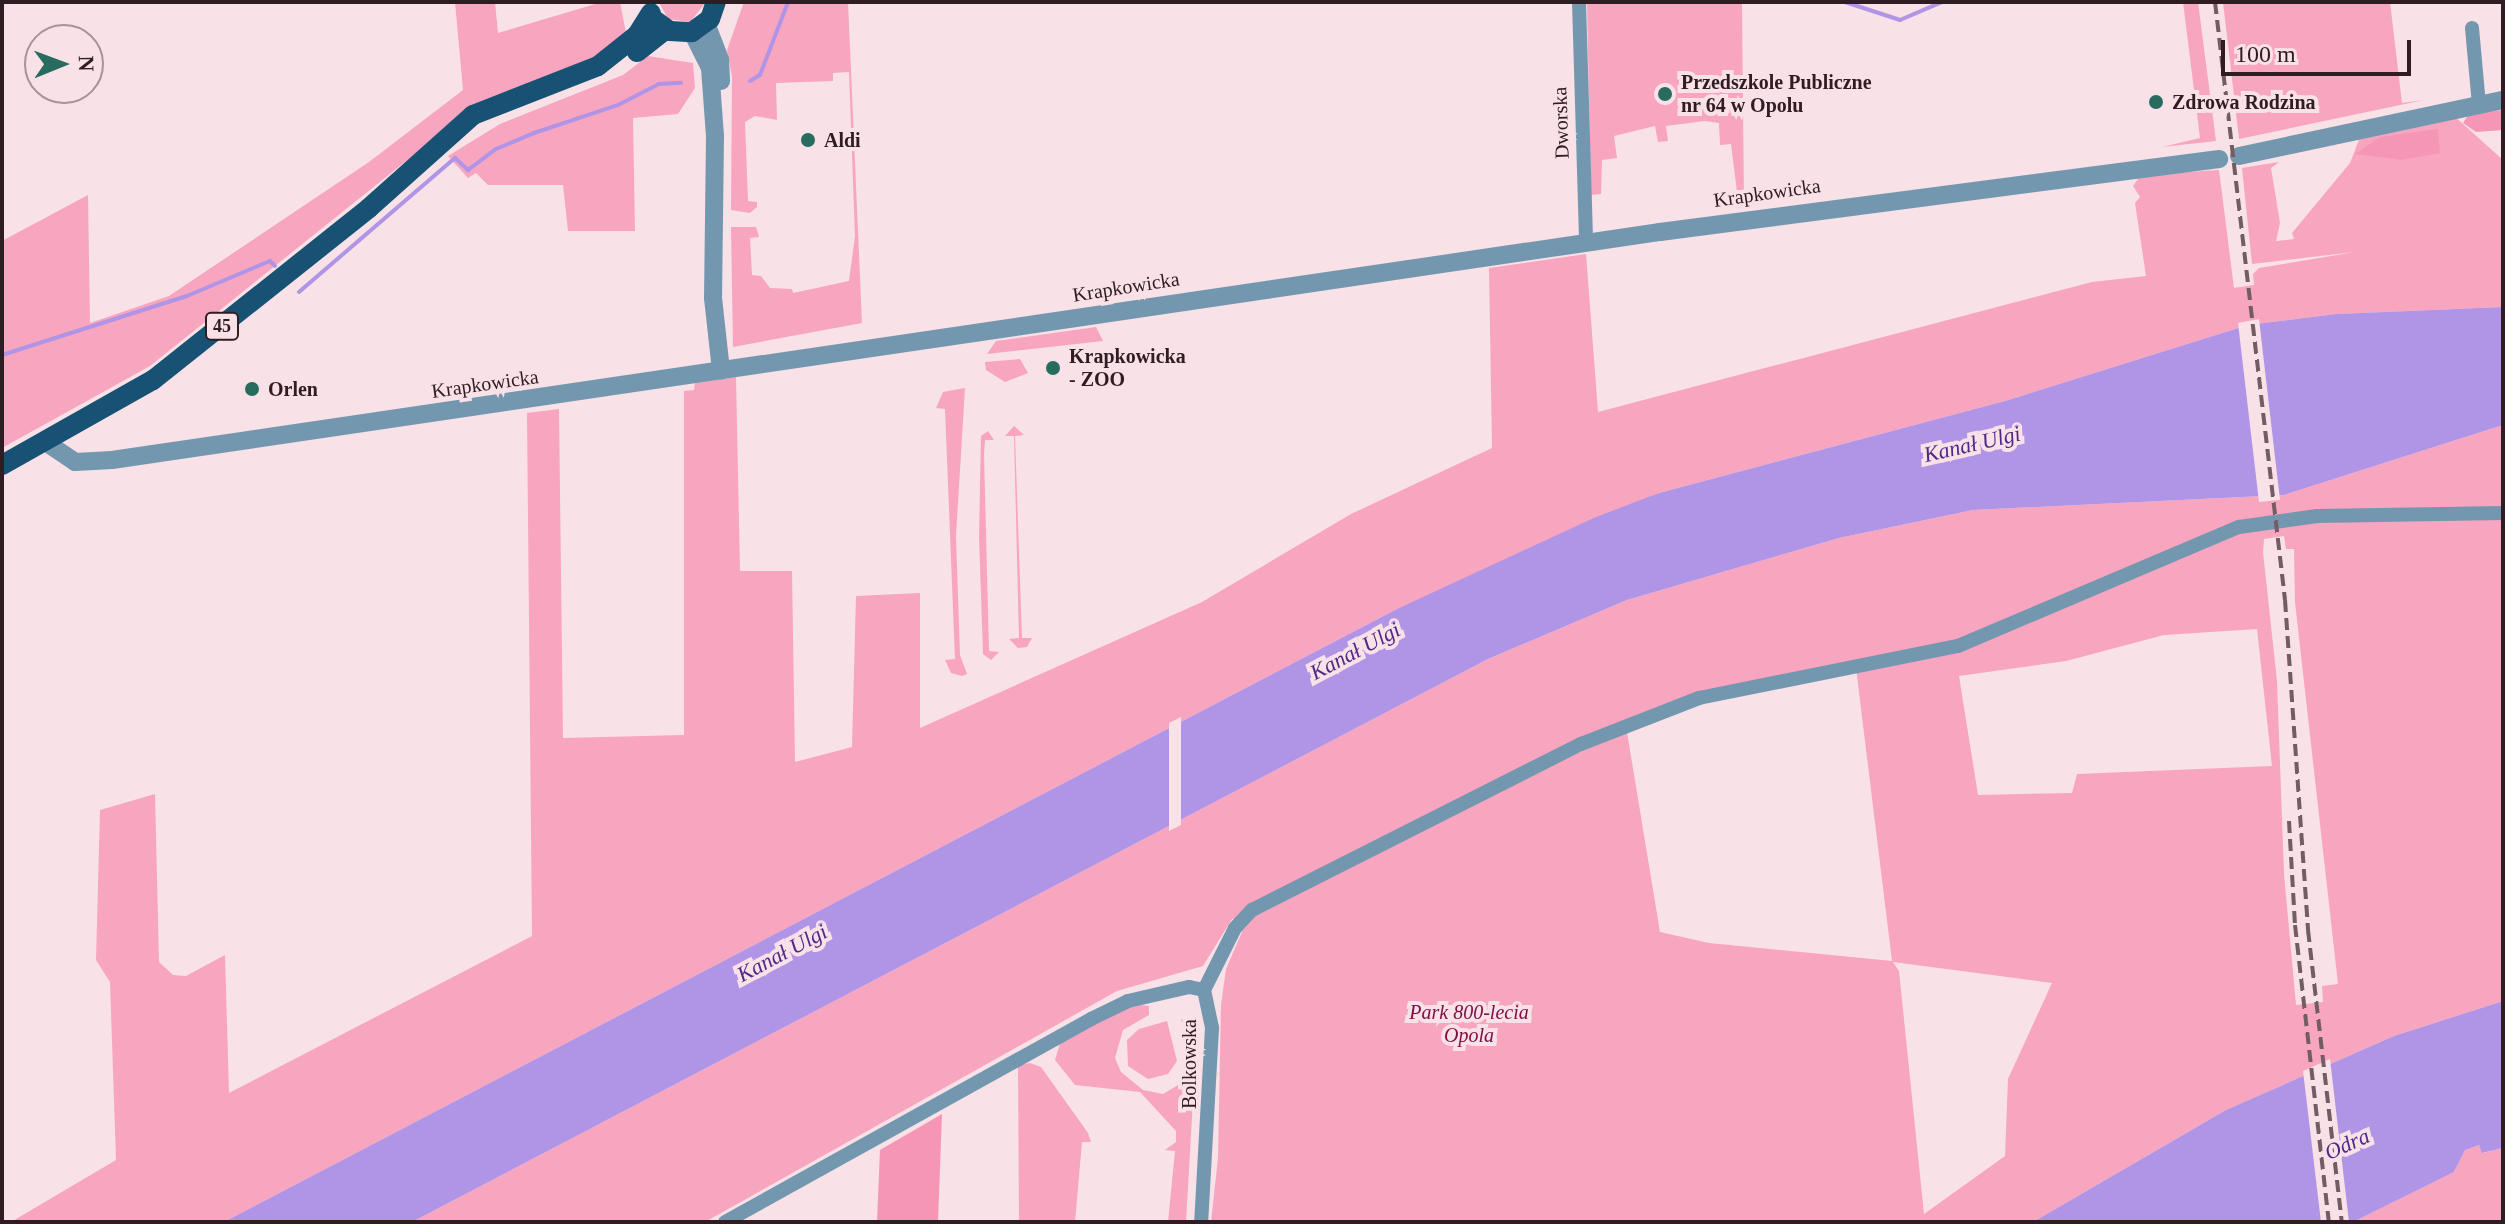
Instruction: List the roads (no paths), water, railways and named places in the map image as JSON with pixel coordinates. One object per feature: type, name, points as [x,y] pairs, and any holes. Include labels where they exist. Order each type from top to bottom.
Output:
[{"type":"main road","points":[[666,29],[699,27],[716,2]]},
{"type":"main road","name":"45","points":[[2,465],[47,443],[153,380],[425,161],[473,115],[616,54],[650,8],[666,29],[605,76],[482,125],[425,161]]},
{"type":"street","name":"Dworska","points":[[1579,2],[1586,243]]},
{"type":"street","points":[[699,27],[710,68],[715,136],[713,298],[721,371]]},
{"type":"street","points":[[2472,28],[2479,105]]},
{"type":"street","points":[[2239,156],[2503,100]]},
{"type":"street","name":"Krapkowicka","points":[[47,443],[86,463],[1586,243],[2219,159]]},
{"type":"street","points":[[1204,990],[1235,928],[1252,910],[1568,750],[1699,698],[1746,685],[1958,646],[2239,527],[2317,516],[2503,513]]},
{"type":"street","name":"Bolkowska","points":[[725,1222],[1039,1047],[1128,1001],[1189,987],[1204,990],[1212,1028],[1201,1222]]},
{"type":"water","name":"Kanał Ulgi","points":[[2503,307],[2503,425],[2284,495],[1973,510],[1839,538],[1627,600],[1488,659],[412,1222],[224,1222],[1397,609],[1596,517],[1659,493],[2005,401],[2248,325],[2336,314]]},
{"type":"water","name":"Odra","points":[[2503,1001],[2503,1148],[2482,1153],[2479,1145],[2465,1150],[2454,1172],[2353,1222],[2033,1222],[2226,1110],[2394,1036]]},
{"type":"waterway","points":[[750,81],[760,75],[788,2]]},
{"type":"waterway","points":[[1845,2],[1900,20],[1942,2]]},
{"type":"waterway","points":[[299,292],[455,158],[468,170],[496,149],[534,133],[618,105],[659,84],[681,83]]},
{"type":"waterway","points":[[2,355],[187,296],[270,261],[275,266]]},
{"type":"railway","points":[[2215,2],[2285,600],[2308,930],[2342,1222]]},
{"type":"railway","points":[[2289,821],[2295,925],[2329,1222]]},
{"type":"place","name":"Przedszkole Publiczne nr 64 w Opolu","points":[[1665,94]]},
{"type":"place","name":"Zdrowa Rodzina","points":[[2156,102]]},
{"type":"place","name":"Aldi","points":[[808,140]]},
{"type":"place","name":"Krapkowicka - ZOO","points":[[1053,368]]},
{"type":"place","name":"Orlen","points":[[252,389]]},
{"type":"park label","name":"Park 800-lecia Opola","points":[[1469,1024]]}]
